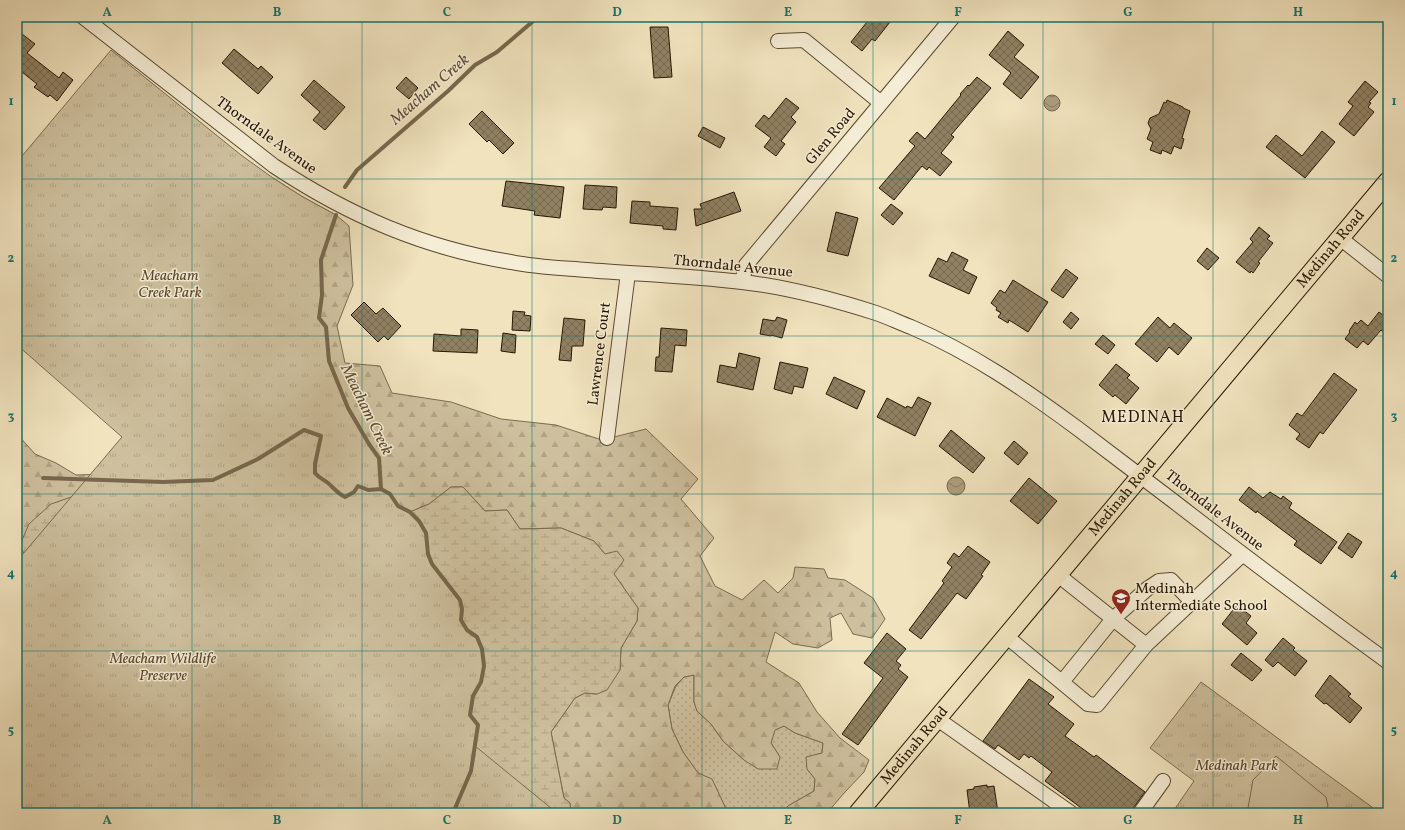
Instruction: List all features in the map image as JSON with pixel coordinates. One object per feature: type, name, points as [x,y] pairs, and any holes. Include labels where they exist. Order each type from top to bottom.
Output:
[{"type":"main road","name":"Medinah Road","points":[[858,813],[936,718],[1058,575],[1388,181]]},
{"type":"street","name":"Thorndale Avenue","points":[[84,17],[274,166],[303,185],[356,214],[393,231],[459,252],[517,263],[742,282],[800,292],[828,298],[881,315],[930,335],[975,358],[1027,391],[1141,476],[1242,555],[1388,662]]},
{"type":"street","name":"Glen Road","points":[[742,282],[746,265],[953,17]]},
{"type":"street","points":[[778,41],[804,40],[881,103]]},
{"type":"street","points":[[1340,238],[1388,276]]},
{"type":"street","name":"Lawrence Court","points":[[607,438],[628,273]]},
{"type":"street","points":[[1006,636],[1088,704],[1098,705],[1146,645],[1242,555]]},
{"type":"street","points":[[1058,575],[1146,645]]},
{"type":"street","points":[[1062,682],[1112,619],[1147,589],[1159,581],[1171,580],[1192,602]]},
{"type":"street","points":[[936,718],[1071,813]]},
{"type":"street","points":[[1140,813],[1163,781]]},
{"type":"green space","points":[[111,50],[241,155],[303,197],[336,215],[321,260],[322,295],[319,318],[326,327],[329,361],[348,408],[379,458],[381,489],[390,494],[398,506],[410,512],[419,521],[426,533],[428,554],[432,564],[460,600],[462,609],[461,620],[467,630],[477,637],[482,649],[484,666],[481,682],[473,696],[470,715],[478,725],[475,746],[557,813],[17,813],[17,561],[122,437],[17,345],[17,162]]},
{"type":"green space","points":[[273,178],[336,215],[349,226],[353,285],[337,326],[345,363],[380,366],[392,393],[451,402],[501,419],[556,425],[602,440],[646,429],[698,479],[681,499],[714,538],[700,556],[715,586],[742,600],[764,580],[778,593],[793,578],[795,567],[824,569],[828,578],[845,580],[873,598],[885,619],[872,638],[853,634],[841,613],[830,618],[832,640],[818,648],[793,644],[775,632],[766,662],[799,683],[817,712],[840,738],[869,760],[864,772],[827,813],[781,813],[788,806],[814,791],[815,779],[807,769],[806,757],[822,753],[823,743],[795,733],[784,726],[775,730],[771,743],[780,757],[777,769],[758,769],[744,760],[723,741],[711,724],[697,711],[694,702],[694,675],[684,677],[675,686],[668,705],[672,729],[683,752],[698,773],[712,779],[728,813],[571,813],[570,803],[564,798],[551,732],[575,698],[585,693],[597,694],[620,670],[621,648],[637,621],[638,608],[614,574],[605,554],[594,541],[561,528],[520,529],[507,510],[485,511],[463,487],[451,487],[429,504],[410,512],[398,506],[390,494],[381,489],[379,458],[30,560],[17,573],[17,434],[35,454],[56,463],[76,475],[144,473]]},
{"type":"green space","name":"Meacham Wildlife Preserve","points":[[379,458],[381,489],[390,494],[398,506],[410,512],[429,504],[451,487],[463,487],[485,511],[507,510],[520,529],[561,528],[594,541],[605,554],[617,551],[624,560],[614,574],[638,608],[637,621],[621,648],[620,670],[607,690],[597,694],[585,693],[575,698],[551,732],[564,798],[570,803],[571,813],[486,813],[17,803],[17,573],[30,560],[19,547],[29,524],[51,504],[83,493]]},
{"type":"green space","points":[[694,675],[694,702],[697,711],[711,724],[723,741],[744,760],[780,757],[771,743],[774,730],[784,726],[795,733],[823,743],[822,753],[807,769],[815,779],[814,791],[788,806],[781,813],[728,813],[712,780],[698,773],[683,752],[672,729],[668,705],[676,686],[684,677]]},
{"type":"green space","name":"Medinah Park","points":[[1201,682],[1380,813],[1172,813],[1194,781],[1150,748]]},
{"type":"green space","points":[[1276,756],[1326,797],[1328,806],[1322,813],[1252,813],[1248,808],[1253,780]]},
{"type":"water","points":[[1049,95],[1055,95],[1060,100],[1058,109],[1055,111],[1049,111],[1044,106],[1044,100]]},
{"type":"water","points":[[956,477],[962,480],[965,486],[962,492],[956,495],[950,492],[947,486],[950,480]]},
{"type":"building","points":[[871,17],[894,17],[875,41],[872,39],[862,51],[851,42]]},
{"type":"building","points":[[650,27],[668,27],[672,77],[654,78]]},
{"type":"building","points":[[17,30],[35,44],[27,53],[59,78],[63,72],[73,80],[57,101],[50,95],[48,97],[34,87],[37,84],[17,68]]},
{"type":"building","points":[[1008,31],[1024,45],[1014,57],[1039,77],[1021,99],[1003,84],[1011,73],[989,55]]},
{"type":"building","points":[[234,49],[258,69],[261,66],[273,77],[258,94],[222,63]]},
{"type":"building","points":[[406,77],[418,88],[409,99],[396,88]]},
{"type":"building","points":[[977,77],[991,88],[951,135],[954,137],[941,153],[952,162],[940,176],[929,167],[927,170],[922,166],[894,200],[879,188],[915,146],[909,141],[917,132],[925,139],[961,95],[960,94]]},
{"type":"building","points":[[314,80],[345,107],[325,130],[313,120],[320,112],[301,95]]},
{"type":"building","points":[[1365,81],[1378,92],[1369,102],[1371,103],[1368,107],[1374,112],[1354,136],[1339,124],[1353,106],[1348,102]]},
{"type":"building","points":[[786,98],[799,108],[791,117],[796,122],[781,141],[785,144],[776,156],[764,147],[771,138],[755,126],[764,115],[769,119]]},
{"type":"building","points":[[1167,100],[1190,111],[1182,138],[1184,139],[1181,149],[1174,146],[1171,154],[1162,150],[1161,154],[1150,150],[1153,142],[1147,139],[1151,129],[1148,123],[1150,118],[1159,114],[1164,102],[1166,103]]},
{"type":"building","points":[[482,111],[514,143],[503,154],[489,140],[487,142],[469,124]]},
{"type":"building","points":[[703,127],[725,138],[720,148],[698,136]]},
{"type":"building","points":[[1322,131],[1335,142],[1305,178],[1266,147],[1276,135],[1302,156]]},
{"type":"building","points":[[506,181],[564,187],[560,218],[534,215],[535,211],[502,206]]},
{"type":"building","points":[[585,185],[617,187],[616,208],[603,207],[602,210],[583,209]]},
{"type":"building","points":[[734,192],[741,211],[696,226],[694,209],[702,209],[700,204]]},
{"type":"building","points":[[632,201],[650,202],[650,206],[678,208],[676,230],[663,229],[663,226],[630,223]]},
{"type":"building","points":[[891,204],[903,213],[893,225],[881,215]]},
{"type":"building","points":[[836,212],[858,218],[848,256],[827,251]]},
{"type":"building","points":[[1259,227],[1270,236],[1267,239],[1273,243],[1258,262],[1260,263],[1253,273],[1251,271],[1250,273],[1236,262],[1253,242],[1250,239]]},
{"type":"building","points":[[1207,248],[1219,258],[1208,270],[1197,261]]},
{"type":"building","points":[[952,252],[968,260],[963,270],[977,277],[969,294],[929,276],[938,258],[947,262]]},
{"type":"building","points":[[1066,269],[1078,278],[1063,298],[1051,290]]},
{"type":"building","points":[[1013,280],[1048,302],[1028,332],[1009,320],[1008,323],[998,317],[1001,313],[996,310],[997,308],[991,303],[1000,290],[1005,293]]},
{"type":"building","points":[[364,302],[376,314],[383,308],[401,326],[388,340],[384,336],[378,342],[351,315]]},
{"type":"building","points":[[513,311],[525,312],[524,315],[531,316],[530,331],[512,330]]},
{"type":"building","points":[[1071,312],[1079,319],[1071,329],[1063,322]]},
{"type":"building","points":[[1379,312],[1388,319],[1388,327],[1384,332],[1381,330],[1368,345],[1363,341],[1357,348],[1345,339],[1355,322],[1357,324],[1361,320],[1368,326]]},
{"type":"building","points":[[777,317],[787,320],[782,338],[760,334],[763,319],[775,321]]},
{"type":"building","points":[[1158,317],[1170,328],[1174,323],[1192,338],[1178,355],[1169,347],[1157,362],[1135,344]]},
{"type":"building","points":[[564,318],[585,320],[583,346],[572,346],[571,361],[559,360]]},
{"type":"building","points":[[661,328],[687,330],[686,346],[675,345],[672,372],[655,371],[656,357],[659,357]]},
{"type":"building","points":[[461,329],[478,330],[477,353],[433,351],[434,334],[461,336]]},
{"type":"building","points":[[503,333],[516,335],[515,353],[501,351]]},
{"type":"building","points":[[1103,335],[1115,345],[1108,354],[1095,344]]},
{"type":"building","points":[[739,353],[760,358],[753,390],[717,382],[720,365],[736,368]]},
{"type":"building","points":[[780,362],[808,368],[803,388],[794,386],[792,394],[774,389]]},
{"type":"building","points":[[1116,364],[1130,375],[1127,378],[1139,388],[1126,404],[1115,395],[1113,397],[1099,385]]},
{"type":"building","points":[[1334,373],[1357,390],[1323,434],[1320,432],[1309,448],[1296,439],[1300,434],[1289,425],[1297,413],[1302,416]]},
{"type":"building","points":[[834,377],[865,391],[857,409],[826,394]]},
{"type":"building","points":[[918,397],[931,403],[915,436],[877,417],[887,398],[906,408],[907,406],[912,408]]},
{"type":"building","points":[[951,430],[985,458],[973,473],[939,446]]},
{"type":"building","points":[[1014,441],[1028,453],[1018,465],[1004,453]]},
{"type":"building","points":[[1029,478],[1057,501],[1038,524],[1010,501]]},
{"type":"building","points":[[1249,487],[1263,498],[1270,492],[1281,499],[1283,496],[1292,503],[1289,508],[1337,542],[1321,564],[1294,545],[1297,541],[1257,511],[1256,513],[1239,500]]},
{"type":"building","points":[[1348,533],[1362,542],[1352,558],[1338,548]]},
{"type":"building","points":[[968,546],[990,562],[981,575],[983,576],[966,599],[957,593],[921,639],[909,630],[944,583],[942,581],[952,567],[947,563],[954,553],[959,557]]},
{"type":"building","points":[[1237,605],[1251,616],[1246,623],[1257,633],[1247,645],[1222,624]]},
{"type":"building","points":[[887,633],[906,649],[896,661],[901,665],[898,669],[908,677],[858,745],[842,734],[883,678],[864,663]]},
{"type":"building","points":[[1283,638],[1295,648],[1293,650],[1307,661],[1295,676],[1278,662],[1273,667],[1265,660]]},
{"type":"building","points":[[1241,653],[1262,670],[1252,681],[1231,665]]},
{"type":"building","points":[[1330,675],[1351,694],[1348,696],[1362,708],[1350,723],[1315,696]]},
{"type":"building","points":[[1029,679],[1054,697],[1048,704],[1074,724],[1065,736],[1094,757],[1096,755],[1145,792],[1133,808],[1132,813],[1118,813],[1111,808],[1108,813],[1088,813],[1045,781],[1052,772],[1031,756],[1029,758],[1024,754],[1019,760],[998,745],[995,749],[983,741]]},
{"type":"building","points":[[987,785],[987,787],[994,786],[998,813],[970,813],[967,790],[974,789],[974,787]]},
{"type":"waterway","name":"Meacham Creek","points":[[345,187],[357,170],[448,91],[475,65],[497,52],[538,17]]},
{"type":"waterway","name":"Meacham Creek","points":[[336,215],[321,260],[322,295],[319,318],[326,327],[329,361],[348,408],[379,458],[381,489],[390,494],[398,506],[410,512],[419,521],[426,533],[428,554],[432,564],[460,600],[462,609],[461,620],[467,630],[477,637],[482,649],[484,666],[481,682],[473,696],[470,715],[478,725],[471,771],[453,813]]},
{"type":"waterway","points":[[43,478],[163,482],[213,480],[258,459],[304,430],[321,436],[315,464],[315,473],[340,494],[345,497],[354,492],[358,486],[368,490],[381,489]]},
{"type":"place","name":"Medinah Intermediate School","points":[[1121,615]]},
{"type":"district","name":"MEDINAH","points":[[1143,418]]},
{"type":"park label","name":"Meacham Creek Park","points":[[170,284]]}]
